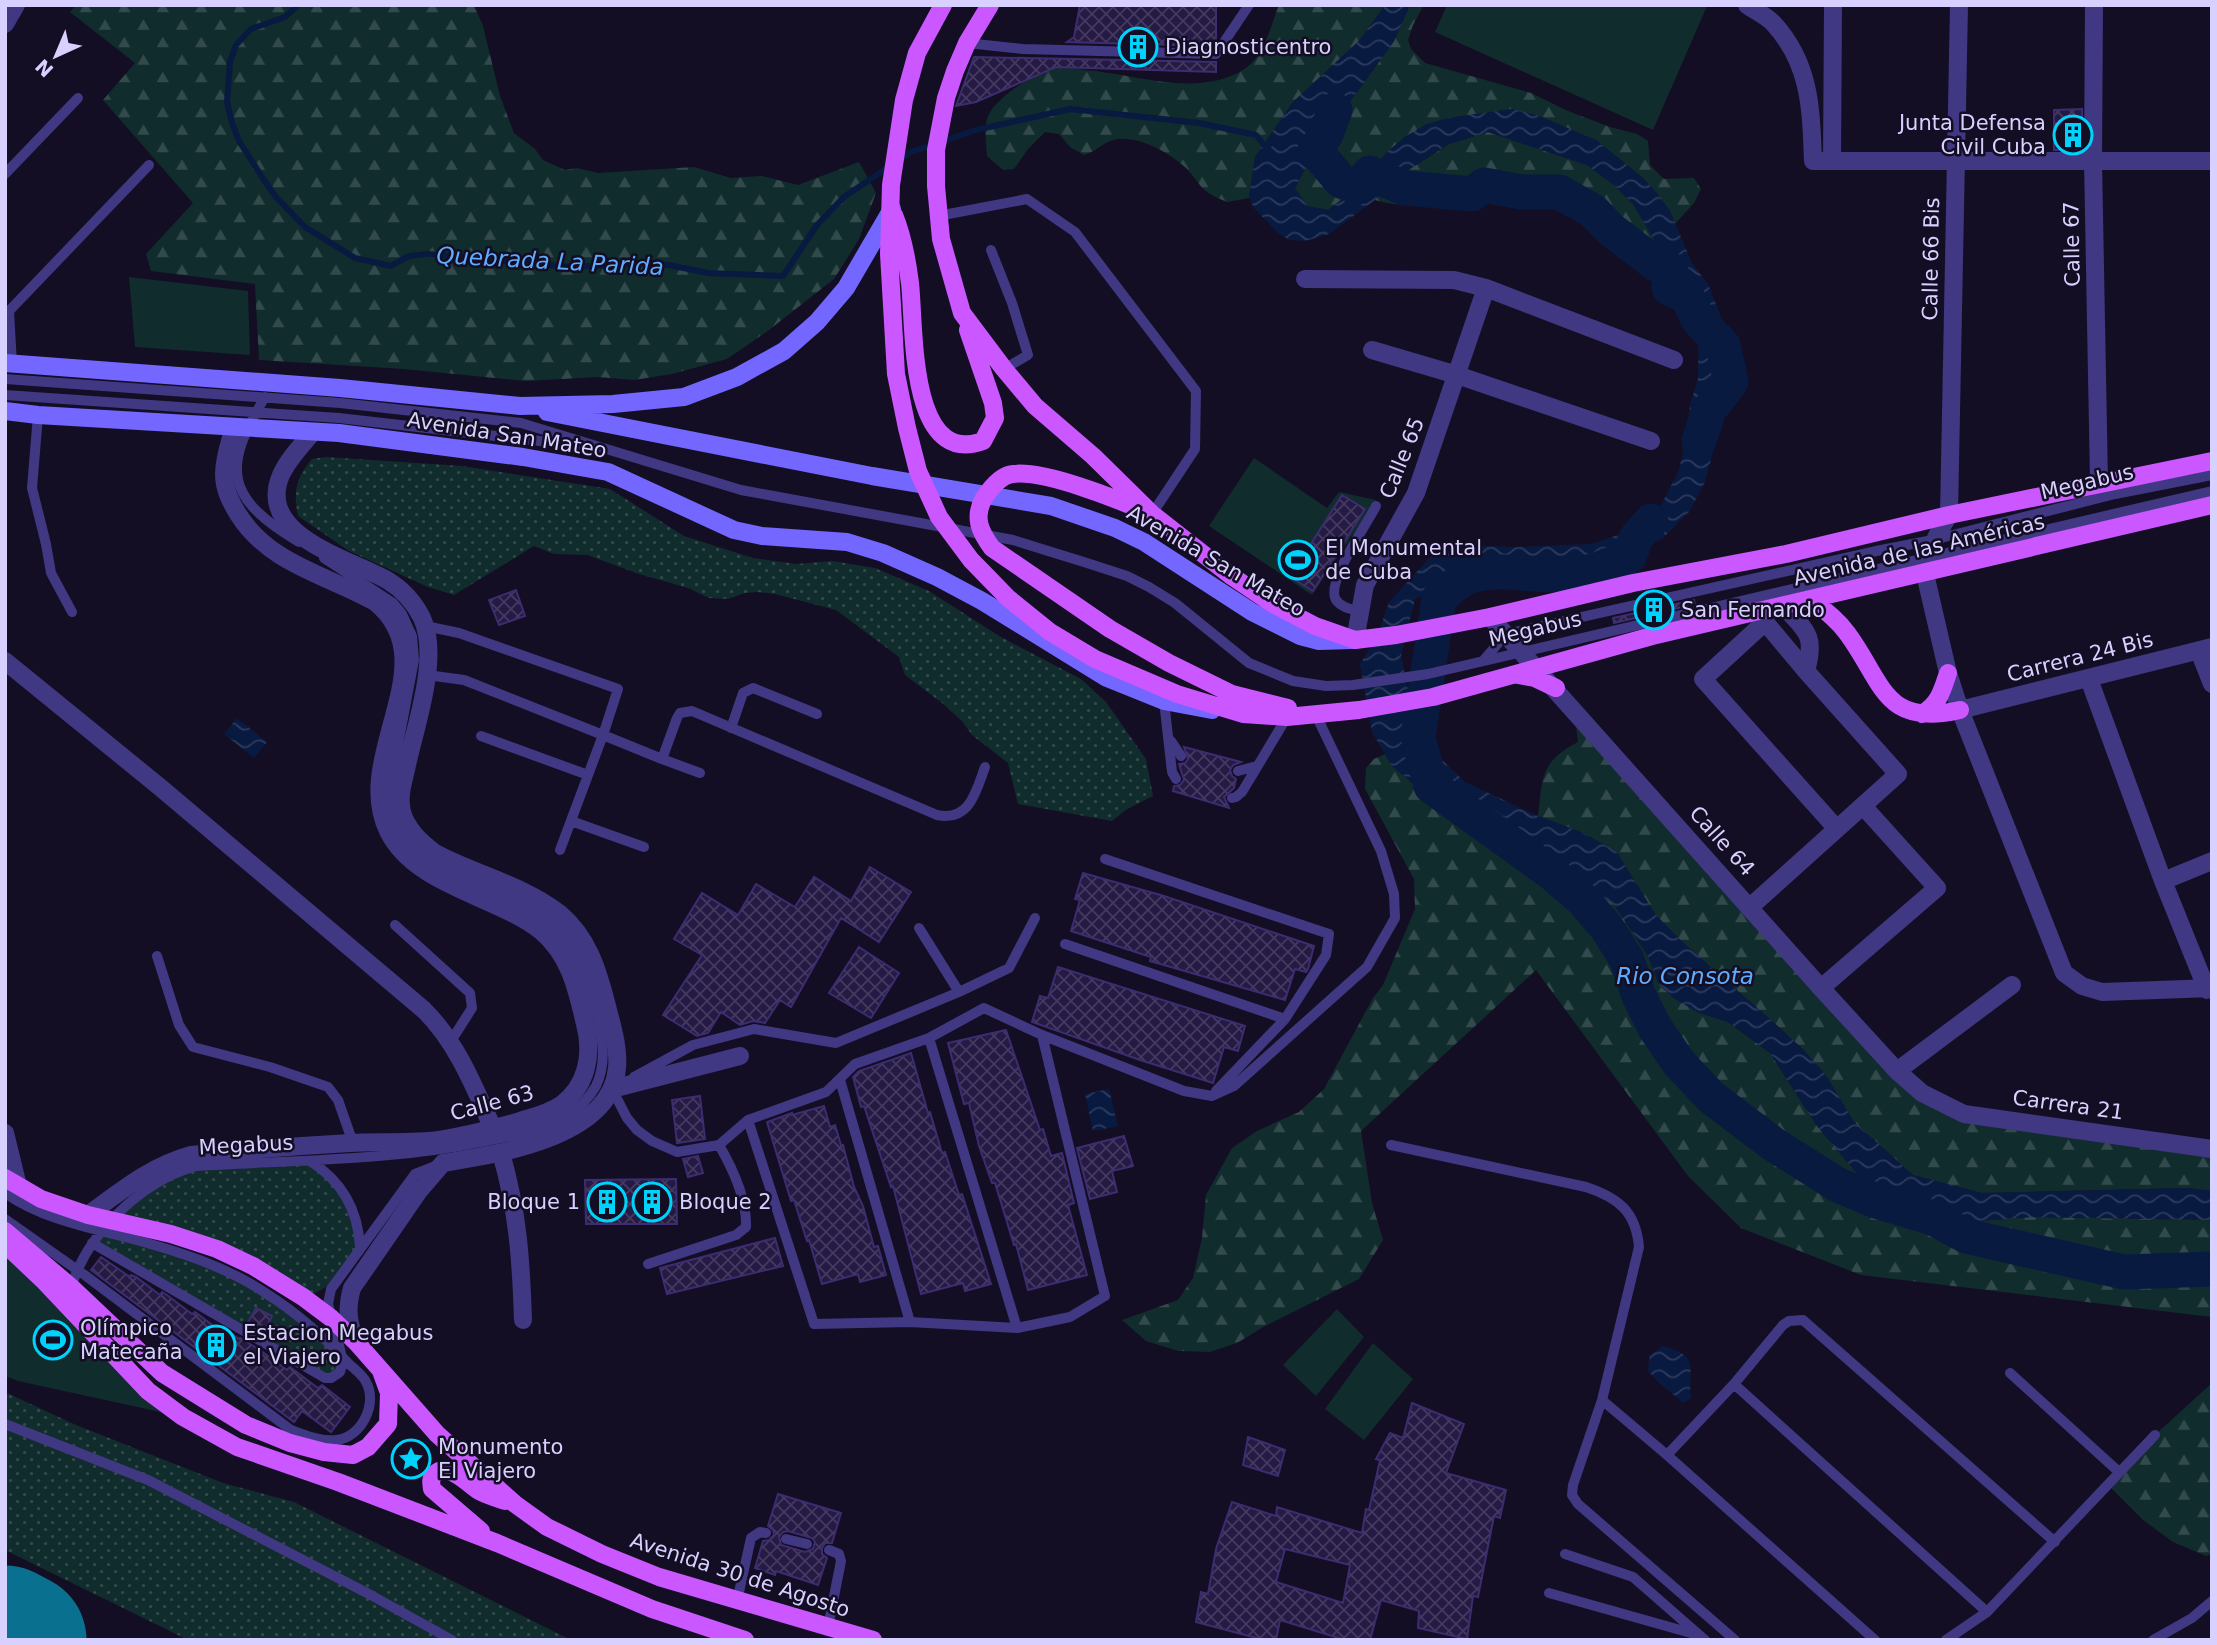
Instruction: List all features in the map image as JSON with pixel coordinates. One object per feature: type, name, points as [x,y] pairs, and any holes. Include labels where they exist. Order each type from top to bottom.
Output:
[{"type":"main road","name":"Avenida de las Américas","points":[[943,5],[918,53],[904,100],[891,185],[889,254],[896,374],[906,428],[918,471],[939,517],[971,560],[1008,598],[1050,632],[1096,659],[1144,681],[1177,694],[1243,713],[1287,717],[1359,710],[1433,697],[1653,636],[1810,599],[1928,557],[2212,505]]},
{"type":"main road","name":"Avenida de las Américas","points":[[990,5],[967,43],[946,98],[936,150],[941,239],[962,313],[1035,406],[1093,456],[1152,514],[1230,575],[1273,604],[1315,626],[1355,640],[1490,617],[1633,583],[1786,554],[1949,514],[2212,460]]},
{"type":"main road","name":"Avenida San Mateo","points":[[7,369],[215,378],[520,406],[613,404],[684,397],[737,377],[784,351],[817,323],[846,288],[892,209]]},
{"type":"main road","points":[[892,209],[903,236],[918,384],[924,407],[940,435],[960,446],[969,446],[983,441],[995,418],[993,402],[962,313]]},
{"type":"main road","name":"Avenida San Mateo","points":[[520,406],[872,476],[1051,506],[1115,528],[1164,553],[1212,588],[1300,636],[1319,640],[1355,640]]},
{"type":"main road","name":"Avenida San Mateo","points":[[5,411],[38,415],[313,424],[608,472],[734,530],[762,536],[847,542],[883,553],[982,601],[1107,678],[1182,706],[1243,713]]},
{"type":"main road","points":[[1152,514],[1080,487],[1029,474],[1010,474],[998,481],[984,498],[978,523],[981,534],[992,548],[1110,629],[1169,663],[1232,694],[1316,715]]},
{"type":"main road","points":[[1810,599],[1836,620],[1848,635],[1881,692],[1893,702],[1922,714],[1938,715],[1960,710]]},
{"type":"main road","points":[[1556,688],[1555,671],[1567,659]]},
{"type":"main road","points":[[1922,714],[1934,707],[1948,673]]},
{"type":"main road","points":[[1511,675],[1535,678],[1556,688]]},
{"type":"main road","name":"Avenida 30 de Agosto","points":[[10,1186],[88,1215],[106,1225],[171,1234],[217,1249],[253,1266],[303,1297],[331,1318],[357,1343],[437,1434],[515,1504],[547,1527],[602,1554],[659,1577],[873,1640]]},
{"type":"main road","points":[[5,1231],[71,1287],[162,1373],[246,1425],[290,1443],[324,1452],[353,1455],[368,1447],[388,1424],[389,1393],[381,1369]]},
{"type":"main road","points":[[5,1244],[71,1287],[148,1391],[183,1417],[237,1447],[338,1482],[496,1543],[652,1609],[744,1640]]},
{"type":"main road","points":[[496,1543],[437,1495],[430,1482],[433,1475],[447,1470],[481,1493],[515,1504]]},
{"type":"street","points":[[5,23],[16,5]]},
{"type":"street","points":[[1747,5],[1773,22],[1804,73],[1810,102],[1813,161],[2212,161]]},
{"type":"street","points":[[1832,161],[1833,5]]},
{"type":"street","name":"Calle 66 Bis","points":[[1949,514],[1959,5]]},
{"type":"street","name":"Calle 67","points":[[2094,5],[2093,161],[2099,482]]},
{"type":"street","points":[[1305,279],[1454,280],[1486,288],[1674,360]]},
{"type":"street","name":"Calle 65","points":[[1355,640],[1365,585],[1416,493],[1486,288]]},
{"type":"street","points":[[1372,351],[1457,375],[1651,440]]},
{"type":"street","name":"Calle 63","points":[[88,1215],[151,1170],[191,1155],[352,1143],[438,1140],[493,1129],[547,1113],[568,1099],[581,1082],[588,1060],[589,1048],[575,982],[565,959],[541,931],[423,868],[398,846],[388,833],[381,808],[380,781],[405,660],[400,631],[388,612],[375,602],[281,557],[264,545],[245,525],[228,497],[225,458],[245,422]]},
{"type":"street","points":[[313,424],[282,471],[279,480],[279,503],[289,525],[314,545],[387,580],[401,590],[413,603],[425,626],[430,650],[427,675],[400,801],[406,823],[422,843],[435,853],[545,904],[568,922],[592,956],[603,989],[618,1054],[612,1089],[602,1106],[585,1121],[501,1153],[443,1163],[419,1191],[352,1288],[348,1303],[348,1325],[357,1343]]},
{"type":"street","points":[[1949,514],[1928,557],[1948,673],[1960,710],[2064,973],[2081,986],[2102,992],[2209,989],[2163,881],[2089,679]]},
{"type":"street","points":[[1783,606],[1809,633],[1812,651],[1806,671]]},
{"type":"street","name":"Calle 64","points":[[1490,617],[1821,988],[1897,1071],[1922,1093]]},
{"type":"street","points":[[1751,907],[1838,829],[1898,774],[1765,622],[1703,679],[1838,829]]},
{"type":"street","points":[[2205,649],[2212,684]]},
{"type":"street","name":"Carrera 24 Bis","points":[[1960,710],[2205,649]]},
{"type":"street","points":[[5,661],[161,788],[424,1010],[451,1041],[493,1129]]},
{"type":"street","points":[[1821,988],[1937,888],[1863,806]]},
{"type":"street","points":[[2163,881],[2212,862]]},
{"type":"street","points":[[1897,1071],[2012,985]]},
{"type":"street","points":[[612,1089],[740,1056]]},
{"type":"street","name":"Carrera 21","points":[[1922,1093],[1964,1114],[2212,1149]]},
{"type":"street","points":[[5,1133],[10,1186]]},
{"type":"street","points":[[501,1153],[513,1193],[521,1249],[523,1320]]},
{"type":"lane","points":[[967,43],[1023,49],[1216,54],[1249,5]]},
{"type":"lane","points":[[5,174],[78,97]]},
{"type":"lane","points":[[149,165],[9,311],[7,369],[521,423],[741,490],[1013,540],[1117,573],[1149,587],[1175,603],[1249,663],[1272,674],[1314,685],[1353,685],[1428,674],[1483,661]]},
{"type":"lane","points":[[938,216],[1027,199],[1075,232],[1196,391],[1195,449],[1152,514]]},
{"type":"lane","points":[[991,250],[1012,303],[1028,355],[1004,369]]},
{"type":"lane","points":[[5,395],[245,422]]},
{"type":"lane","points":[[265,397],[245,422],[236,464],[239,485],[255,511],[273,527],[393,603],[408,624],[412,636],[414,660],[389,792],[391,811],[397,827],[404,838],[429,862],[539,914],[564,936],[577,954],[586,975],[604,1048],[601,1072],[591,1093],[577,1109],[552,1123],[511,1136],[439,1151],[310,1161]]},
{"type":"lane","points":[[315,401],[313,424],[610,449]]},
{"type":"lane","points":[[38,415],[32,488],[51,573],[72,612]]},
{"type":"lane","name":"Megabus","points":[[1483,661],[1506,634],[1881,550],[1928,557],[2115,494],[2212,475]]},
{"type":"lane","name":"Megabus","points":[[1483,661],[2212,491]]},
{"type":"lane","points":[[1361,612],[1341,604],[1333,589],[1342,564],[1377,506]]},
{"type":"lane","points":[[425,626],[459,633],[618,689],[559,850]]},
{"type":"lane","points":[[427,675],[464,680],[700,773]]},
{"type":"lane","points":[[731,728],[743,693],[753,688],[817,714]]},
{"type":"lane","points":[[1164,701],[1172,772],[1176,779]]},
{"type":"lane","points":[[662,759],[680,713],[692,711],[947,817],[972,803],[985,767]]},
{"type":"lane","points":[[1035,918],[1009,968],[959,992],[836,1043],[754,1029],[693,1045],[612,1089],[627,1118],[652,1141],[677,1152],[719,1145],[748,1120],[826,1092],[855,1064],[929,1038],[984,1009],[1184,1091],[1212,1096],[1234,1086],[1367,967],[1395,918],[1394,894],[1381,851],[1316,715]]},
{"type":"lane","points":[[1231,797],[1242,792],[1287,717]]},
{"type":"lane","points":[[481,736],[588,775]]},
{"type":"lane","points":[[1170,739],[1181,756]]},
{"type":"lane","points":[[1238,771],[1257,766]]},
{"type":"lane","points":[[570,821],[643,847]]},
{"type":"lane","points":[[1105,859],[1329,934],[1325,955],[1285,1019],[1212,1096]]},
{"type":"lane","points":[[395,925],[470,993],[472,1008],[451,1041]]},
{"type":"lane","points":[[919,928],[959,992]]},
{"type":"lane","points":[[1065,944],[1285,1019]]},
{"type":"lane","points":[[157,956],[179,1025],[193,1047],[271,1067],[328,1087],[338,1101],[352,1143]]},
{"type":"lane","points":[[748,1120],[814,1324],[910,1322],[1017,1328],[1070,1317],[1105,1296],[1042,1035]]},
{"type":"lane","points":[[929,1038],[1017,1328]]},
{"type":"lane","points":[[840,1080],[910,1322]]},
{"type":"lane","points":[[648,1264],[736,1234],[746,1227],[746,1217],[732,1166],[719,1145]]},
{"type":"lane","points":[[1391,1145],[1586,1187],[1613,1198],[1624,1208],[1636,1227],[1639,1248],[1602,1400],[1573,1485],[1574,1500],[1735,1640]]},
{"type":"lane","name":"Megabus","points":[[71,1287],[92,1243],[106,1225],[160,1181],[196,1166],[310,1161],[325,1170],[347,1197],[359,1230],[360,1247]]},
{"type":"lane","points":[[92,1243],[325,1378],[336,1376],[344,1361],[328,1304],[331,1289],[415,1174],[443,1163]]},
{"type":"lane","points":[[5,1219],[71,1287],[291,1430],[313,1438],[338,1440],[351,1435],[363,1423],[370,1407],[366,1381],[295,1314],[245,1280],[218,1267],[106,1225],[35,1211],[10,1186]]},
{"type":"lane","points":[[1667,1455],[1734,1384],[1783,1325],[1789,1321],[1802,1320],[2055,1542]]},
{"type":"lane","points":[[2010,1373],[2119,1472]]},
{"type":"lane","points":[[1734,1384],[1987,1612]]},
{"type":"lane","points":[[1602,1400],[1875,1640]]},
{"type":"lane","points":[[5,1424],[148,1480],[452,1640]]},
{"type":"lane","points":[[1946,1640],[1987,1612],[2155,1434]]},
{"type":"lane","points":[[737,1601],[751,1538],[760,1532],[766,1534]]},
{"type":"lane","points":[[786,1539],[807,1544]]},
{"type":"lane","points":[[828,1627],[841,1561],[839,1554],[829,1550]]},
{"type":"lane","points":[[1565,1554],[1633,1577],[1703,1638]]},
{"type":"lane","points":[[1549,1594],[1703,1638]]},
{"type":"lane","points":[[2153,1640],[2192,1618],[2212,1601]]},
{"type":"green space","points":[[76,5],[474,5],[483,26],[500,96],[514,133],[535,149],[543,160],[565,170],[577,168],[598,173],[694,167],[731,178],[762,176],[798,185],[859,162],[876,193],[859,239],[834,279],[727,359],[672,374],[634,380],[598,377],[526,381],[404,369],[259,360],[255,284],[151,271],[146,254],[193,203],[103,100],[135,63],[70,12]]},
{"type":"green space","points":[[1279,5],[1385,5],[1359,41],[1293,102],[1255,157],[1249,198],[1227,202],[1214,196],[1178,161],[1151,146],[1132,140],[1113,140],[1084,155],[1070,147],[1059,134],[1045,132],[1028,149],[1014,169],[1003,170],[987,156],[986,126],[990,112],[1011,91],[1037,75],[1061,67],[1166,82],[1206,82],[1225,78],[1243,70],[1257,57]]},
{"type":"green space","points":[[1410,5],[1424,5],[1408,40],[1411,49],[1425,63],[1531,93],[1568,111],[1637,134],[1648,141],[1650,165],[1664,179],[1694,178],[1701,189],[1694,203],[1675,224],[1670,211],[1644,179],[1596,140],[1512,109],[1448,118],[1425,125],[1388,151],[1358,187],[1328,210],[1307,206],[1295,188],[1315,150],[1394,41]]},
{"type":"green space","points":[[1447,5],[1707,6],[1653,130],[1435,32]]},
{"type":"green space","points":[[1488,132],[1587,165],[1615,186],[1633,204],[1685,292],[1680,293],[1659,284],[1628,242],[1609,228],[1608,207],[1570,184],[1542,177],[1513,177],[1494,181],[1469,195],[1434,204],[1410,206],[1375,200],[1410,169],[1449,144]]},
{"type":"green space","points":[[129,277],[248,291],[250,355],[135,347]]},
{"type":"green space","points":[[326,457],[462,466],[610,489],[684,536],[753,558],[796,564],[832,561],[875,568],[929,591],[999,636],[1081,679],[1106,702],[1146,759],[1153,796],[1127,809],[1112,821],[1018,804],[1008,763],[972,735],[962,721],[942,703],[905,675],[899,657],[836,610],[757,592],[728,599],[709,598],[688,588],[587,555],[554,554],[534,546],[454,595],[428,587],[349,551],[298,516],[296,492],[302,472],[312,459]]},
{"type":"green space","name":"El Monumental de Cuba","points":[[1254,458],[1327,508],[1339,492],[1376,500],[1312,595],[1209,526]]},
{"type":"green space","points":[[1574,710],[1897,1071],[1965,1114],[2212,1149],[2212,1191],[2187,1188],[1981,1193],[1913,1175],[1854,1122],[1825,1074],[1781,1029],[1680,940],[1655,914],[1616,851],[1581,832],[1538,816],[1543,781],[1550,764],[1578,742]]},
{"type":"green space","points":[[1385,754],[1392,766],[1449,814],[1491,829],[1554,859],[1615,906],[1648,956],[1659,985],[1697,1012],[1728,1022],[1770,1053],[1817,1126],[1859,1176],[1933,1218],[1979,1221],[2031,1217],[2212,1220],[2212,1317],[1861,1275],[1741,1228],[1688,1176],[1536,970],[1361,1131],[1372,1203],[1383,1240],[1359,1279],[1237,1343],[1210,1352],[1178,1351],[1146,1341],[1122,1320],[1178,1300],[1193,1278],[1202,1238],[1206,1195],[1232,1148],[1257,1131],[1299,1112],[1324,1089],[1373,998],[1383,985],[1415,909],[1414,879],[1365,789],[1366,768],[1374,759]]},
{"type":"green space","points":[[310,1161],[337,1182],[360,1247],[329,1284],[303,1297],[253,1266],[111,1219],[177,1172]]},
{"type":"green space","points":[[102,1231],[177,1253],[268,1295],[343,1361],[331,1378],[92,1243]]},
{"type":"green space","name":"Olímpico Matecaña","points":[[5,1244],[183,1417],[5,1376]]},
{"type":"green space","points":[[1337,1309],[1364,1337],[1316,1396],[1283,1365]]},
{"type":"green space","points":[[1373,1343],[1413,1379],[1364,1440],[1325,1409]]},
{"type":"green space","points":[[2212,1383],[2212,1554],[2206,1556],[2173,1542],[2143,1520],[2107,1484]]},
{"type":"green space","points":[[5,1392],[76,1425],[223,1483],[294,1502],[571,1640],[188,1640],[5,1550]]},
{"type":"water","name":"Rio Consota","points":[[1385,5],[1410,5],[1394,41],[1315,150],[1295,188],[1307,206],[1329,210],[1358,187],[1388,151],[1425,125],[1448,118],[1512,109],[1540,116],[1596,140],[1644,179],[1658,194],[1670,211],[1692,263],[1708,284],[1720,314],[1723,345],[1712,456],[1704,484],[1689,512],[1663,538],[1615,563],[1548,576],[1509,570],[1468,577],[1415,599],[1401,656],[1418,737],[1465,782],[1538,816],[1581,832],[1616,851],[1655,914],[1680,940],[1802,1048],[1825,1074],[1854,1122],[1913,1175],[1982,1193],[2187,1188],[2212,1191],[2212,1220],[2031,1217],[1979,1221],[1933,1218],[1892,1204],[1859,1176],[1817,1126],[1770,1053],[1728,1022],[1697,1012],[1675,999],[1659,985],[1648,956],[1615,906],[1554,859],[1491,829],[1449,814],[1392,766],[1372,732],[1360,664],[1377,637],[1389,602],[1434,553],[1483,546],[1591,544],[1639,528],[1657,513],[1679,470],[1690,405],[1698,379],[1699,321],[1633,204],[1615,186],[1587,165],[1488,132],[1448,144],[1410,169],[1375,200],[1329,234],[1305,241],[1289,240],[1277,232],[1254,208],[1249,198],[1255,157],[1293,102],[1359,41]]},
{"type":"water","points":[[237,718],[267,742],[254,758],[224,734]]},
{"type":"water","points":[[1109,1089],[1118,1126],[1093,1131],[1085,1094]]},
{"type":"water","points":[[1663,1346],[1683,1354],[1688,1359],[1691,1398],[1683,1403],[1648,1370],[1650,1355]]},
{"type":"building","points":[[1080,5],[1216,5],[1216,40],[1212,46],[1067,42],[1074,37]]},
{"type":"building","points":[[974,57],[1216,62],[1216,72],[1056,67],[976,102],[956,106]]},
{"type":"building","points":[[2082,109],[2082,150],[2054,150],[2054,110]]},
{"type":"building","points":[[1342,495],[1365,509],[1313,591],[1290,577]]},
{"type":"building","points":[[516,590],[525,616],[499,625],[489,600]]},
{"type":"building","points":[[1694,600],[1695,604],[1614,623],[1613,618]]},
{"type":"building","points":[[1184,747],[1241,762],[1233,765],[1230,770],[1236,779],[1234,788],[1224,797],[1229,808],[1173,791],[1174,786],[1180,785],[1184,780],[1179,764],[1188,759]]},
{"type":"building","points":[[870,867],[911,892],[879,942],[841,918],[791,1007],[780,1000],[765,1023],[753,1021],[740,1025],[721,1012],[708,1033],[697,1036],[663,1015],[702,955],[674,939],[702,893],[738,915],[756,884],[795,907],[814,877],[851,901]]},
{"type":"building","points":[[1083,873],[1164,896],[1314,946],[1308,969],[1306,972],[1295,969],[1285,1000],[1150,961],[1151,957],[1071,931],[1080,900],[1075,899]]},
{"type":"building","points":[[859,947],[899,973],[871,1018],[829,993]]},
{"type":"building","points":[[1058,967],[1245,1026],[1238,1051],[1224,1047],[1213,1083],[1032,1022],[1040,996],[1048,998]]},
{"type":"building","points":[[1006,1030],[1051,1156],[1062,1153],[1074,1203],[1068,1205],[1087,1275],[1028,1290],[1016,1244],[1014,1245],[995,1183],[992,1183],[979,1146],[969,1103],[964,1104],[948,1043]]},
{"type":"building","points":[[911,1053],[928,1113],[930,1112],[942,1153],[945,1152],[959,1195],[962,1194],[991,1284],[965,1291],[963,1283],[921,1294],[893,1186],[891,1187],[864,1106],[861,1107],[853,1077],[859,1071]]},
{"type":"building","points":[[700,1096],[705,1139],[677,1143],[672,1100]]},
{"type":"building","points":[[824,1106],[830,1127],[835,1125],[843,1145],[854,1187],[863,1206],[874,1247],[878,1246],[886,1275],[860,1282],[858,1274],[822,1284],[809,1240],[807,1241],[794,1200],[791,1201],[767,1122]]},
{"type":"building","points":[[1124,1136],[1133,1166],[1112,1171],[1117,1192],[1090,1199],[1077,1148]]},
{"type":"building","points":[[698,1156],[703,1173],[688,1177],[683,1159]]},
{"type":"building","points":[[676,1179],[677,1224],[586,1224],[585,1180]]},
{"type":"building","points":[[775,1238],[783,1266],[667,1294],[660,1268]]},
{"type":"building","name":"Estacion Megabus el Viajero","points":[[101,1257],[130,1277],[136,1277],[160,1295],[162,1292],[167,1295],[192,1314],[195,1312],[223,1333],[225,1329],[287,1370],[290,1367],[318,1388],[322,1385],[350,1407],[331,1432],[302,1411],[294,1422],[91,1270]]},
{"type":"building","points":[[256,1308],[272,1316],[263,1333],[247,1324]]},
{"type":"building","points":[[1412,1403],[1464,1424],[1446,1473],[1506,1490],[1500,1518],[1494,1516],[1478,1597],[1473,1596],[1467,1639],[1418,1628],[1419,1611],[1381,1600],[1370,1640],[1345,1640],[1280,1620],[1276,1640],[1264,1640],[1196,1622],[1201,1592],[1208,1594],[1216,1549],[1232,1502],[1276,1516],[1277,1507],[1362,1533],[1380,1460],[1376,1459],[1390,1433],[1403,1438]],"holes":[[[1285,1549],[1350,1565],[1343,1603],[1276,1582]]]},
{"type":"building","points":[[1248,1437],[1285,1450],[1278,1476],[1243,1465]]},
{"type":"building","points":[[778,1494],[841,1513],[832,1543],[825,1543],[822,1548],[822,1554],[827,1558],[818,1585],[776,1571],[775,1575],[755,1568],[763,1541],[774,1535],[768,1526]],"holes":[[[788,1531],[812,1538],[815,1542],[813,1549],[805,1552],[781,1545],[779,1537]]]},
{"type":"waterway","name":"Quebrada La Parida","points":[[298,5],[285,17],[251,29],[236,45],[230,62],[227,102],[239,141],[276,197],[305,227],[355,258],[391,266],[409,256],[428,254],[570,267],[645,263],[708,273],[783,276],[817,225],[844,197],[890,166]]},
{"type":"waterway","points":[[899,160],[911,152],[976,130],[1070,109],[1199,123],[1256,135],[1264,145],[1269,145]]},
{"type":"waterway","points":[[1335,110],[1326,134],[1315,150],[1341,181],[1358,187],[1370,173],[1404,188],[1472,194],[1484,185],[1521,192],[1559,192],[1593,211],[1609,228],[1657,265],[1671,270],[1669,288],[1680,293],[1685,292],[1699,321],[1723,345],[1731,382],[1709,410],[1699,441]]},
{"type":"waterway","points":[[1651,521],[1636,538],[1629,557],[1604,567],[1564,575],[1483,573],[1466,578],[1439,598],[1418,737],[1431,786],[1553,874],[1583,900],[1607,928],[1627,960],[1639,996],[1655,1028],[1679,1063],[1711,1097],[1773,1144],[1838,1185],[1876,1201],[1933,1218],[1966,1236],[2124,1272],[2212,1269]]},
{"type":"runway","points":[[5,1632],[20,1640]]},
{"type":"place","name":"Diagnosticentro","points":[[1138,47]]},
{"type":"place","name":"Junta Defensa Civil Cuba","points":[[2073,135]]},
{"type":"place","name":"El Monumental de Cuba","points":[[1298,560]]},
{"type":"place","name":"San Fernando","points":[[1654,610]]},
{"type":"place","name":"Bloque 1","points":[[607,1202]]},
{"type":"place","name":"Bloque 2","points":[[652,1202]]},
{"type":"place","name":"Olímpico Matecaña","points":[[53,1340]]},
{"type":"place","name":"Estacion Megabus el Viajero","points":[[216,1345]]},
{"type":"place","name":"Monumento El Viajero","points":[[411,1459]]}]
